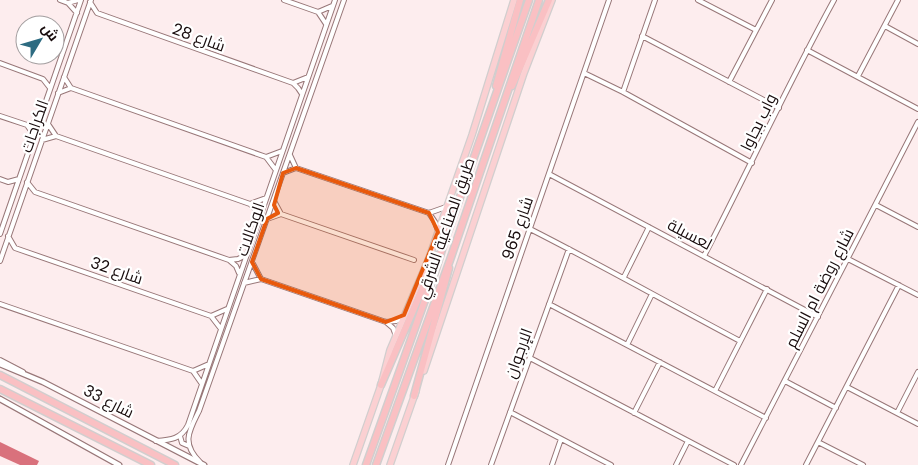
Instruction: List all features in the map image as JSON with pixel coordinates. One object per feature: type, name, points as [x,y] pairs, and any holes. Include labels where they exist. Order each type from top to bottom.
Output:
[{"type":"highway","points":[[494,99],[520,0]]},
{"type":"highway","name":"طريق الصناعية الشرقي","points":[[366,465],[494,99],[504,76],[529,0]]},
{"type":"highway","name":"طريق الصناعية الشرقي","points":[[376,465],[450,260],[539,0]]},
{"type":"highway","points":[[504,103],[550,0]]},
{"type":"highway","points":[[381,385],[430,270],[445,240]]},
{"type":"highway","points":[[414,396],[450,260]]},
{"type":"highway","name":"شارع 33","points":[[0,375],[175,465]]},
{"type":"highway","points":[[0,390],[151,465]]},
{"type":"main road","name":"طريق الصناعية الشرقي","points":[[353,465],[381,385],[387,360],[438,232],[475,126],[514,0]]},
{"type":"main road","name":"طريق الصناعية الشرقي","points":[[414,396],[550,0]]},
{"type":"main road","points":[[390,465],[414,396]]},
{"type":"street","points":[[60,0],[68,3],[76,13]]},
{"type":"street","points":[[68,3],[80,0]]},
{"type":"street","name":"الكراجات","points":[[0,234],[80,0]]},
{"type":"street","points":[[284,0],[318,12],[326,25]]},
{"type":"street","name":"الوكالات","points":[[180,436],[188,425],[335,0]]},
{"type":"street","name":"الوكالات","points":[[189,446],[190,431],[199,411],[344,0]]},
{"type":"street","name":"شارع 965","points":[[448,465],[610,0]]},
{"type":"street","points":[[623,92],[655,0]]},
{"type":"street","points":[[698,0],[756,30]]},
{"type":"street","points":[[729,82],[772,0]]},
{"type":"street","name":"واب بجاوا","points":[[704,256],[834,0]]},
{"type":"street","points":[[858,76],[898,0]]},
{"type":"street","points":[[84,20],[97,13],[91,1]]},
{"type":"street","name":"الكراجات","points":[[0,260],[91,1]]},
{"type":"street","points":[[318,12],[333,6]]},
{"type":"street","name":"شارع 28","points":[[97,13],[293,84],[302,94]]},
{"type":"street","points":[[884,26],[918,44]]},
{"type":"street","points":[[642,36],[779,108]]},
{"type":"street","points":[[807,50],[918,108]]},
{"type":"street","points":[[0,63],[43,79],[50,89]]},
{"type":"street","points":[[584,73],[752,162]]},
{"type":"street","points":[[43,79],[56,74]]},
{"type":"street","points":[[64,77],[72,88],[266,157],[276,170]]},
{"type":"street","points":[[293,84],[308,77]]},
{"type":"street","points":[[58,93],[72,88]]},
{"type":"street","points":[[0,116],[27,125],[39,122]]},
{"type":"street","name":"شارع روضة ام السلم","points":[[741,465],[918,122]]},
{"type":"street","points":[[48,124],[56,136]]},
{"type":"street","points":[[27,125],[34,135]]},
{"type":"street","points":[[42,140],[56,136],[250,204],[256,210],[259,218]]},
{"type":"street","points":[[266,157],[275,155],[283,150]]},
{"type":"street","points":[[290,155],[296,168]]},
{"type":"street","points":[[283,174],[296,168],[429,213],[435,222],[438,232]]},
{"type":"street","name":"لعسيلة","points":[[550,174],[818,317]]},
{"type":"street","points":[[0,180],[8,182],[19,179]]},
{"type":"street","points":[[8,182],[14,194]]},
{"type":"street","points":[[27,182],[35,192],[230,260],[240,274]]},
{"type":"street","points":[[22,198],[35,192]]},
{"type":"street","points":[[250,204],[266,198]]},
{"type":"street","points":[[274,201],[281,214]]},
{"type":"street","points":[[876,205],[918,227]]},
{"type":"street","points":[[429,213],[446,207]]},
{"type":"street","points":[[267,220],[281,214],[414,260]]},
{"type":"street","points":[[624,277],[649,227]]},
{"type":"street","points":[[530,229],[740,340]]},
{"type":"street","points":[[3,252],[15,248],[8,236]]},
{"type":"street","name":"شارع 32","points":[[15,248],[211,316]]},
{"type":"street","name":"الإرجوان","points":[[492,465],[568,249]]},
{"type":"street","points":[[230,260],[246,255]]},
{"type":"street","points":[[848,259],[918,295]]},
{"type":"street","points":[[252,262],[261,279]]},
{"type":"street","points":[[244,283],[261,279],[386,322],[393,328],[396,336]]},
{"type":"street","points":[[806,465],[899,285]]},
{"type":"street","points":[[715,391],[767,289]]},
{"type":"street","points":[[627,345],[652,294]]},
{"type":"street","points":[[0,304],[193,371],[202,384]]},
{"type":"street","points":[[549,304],[766,418]]},
{"type":"street","points":[[221,329],[211,316],[228,309]]},
{"type":"street","points":[[386,322],[396,321],[404,316]]},
{"type":"street","points":[[530,358],[734,465]]},
{"type":"street","points":[[0,360],[25,374]]},
{"type":"street","points":[[634,413],[660,362]]},
{"type":"street","name":"شارع 33","points":[[0,364],[25,374],[203,464]]},
{"type":"street","points":[[193,371],[209,364]]},
{"type":"street","points":[[897,413],[918,372]]},
{"type":"street","points":[[785,381],[836,408]]},
{"type":"street","points":[[847,387],[918,424]]},
{"type":"street","points":[[0,399],[118,465]]},
{"type":"street","points":[[510,412],[610,465]]},
{"type":"street","points":[[155,441],[169,440],[180,436],[182,443],[189,446],[194,456],[203,464]]},
{"type":"street","points":[[552,465],[561,438]]},
{"type":"street","points":[[676,465],[688,441]]},
{"type":"street","points":[[818,442],[863,465]]},
{"type":"highlighted area","points":[[296,168],[429,213],[438,232],[404,315],[386,322],[261,279],[252,262],[267,219],[278,213],[274,205],[283,173]]},
{"type":"shaded area","points":[[0,442],[39,461],[37,465],[20,465],[0,456]]}]
